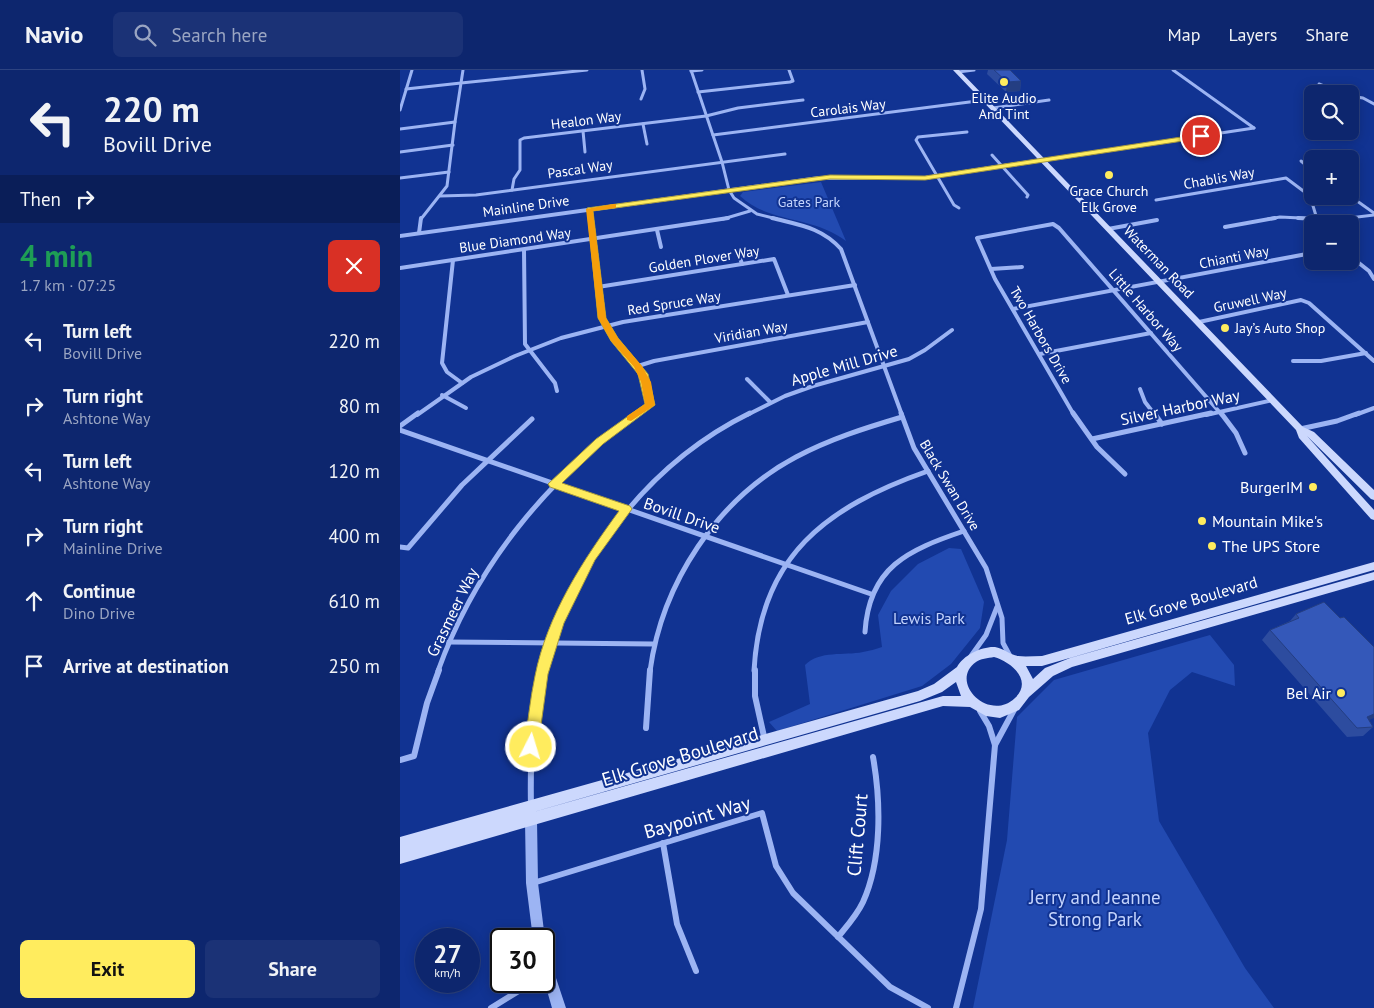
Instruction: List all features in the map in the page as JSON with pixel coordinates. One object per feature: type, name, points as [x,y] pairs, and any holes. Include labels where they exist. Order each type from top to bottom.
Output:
[{"type":"main road","name":"Waterman Road","points":[[957,71],[1300,429],[1310,434],[1374,496]]},
{"type":"main road","name":"Waterman Road","points":[[1300,429],[1302,436],[1374,516]]},
{"type":"main road","name":"Elk Grove Boulevard","points":[[1013,658],[1042,661],[1374,566]]},
{"type":"main road","name":"Elk Grove Boulevard","points":[[1026,693],[1049,672],[1070,663],[1374,576]]},
{"type":"main road","points":[[994,652],[1013,658],[1025,672],[1027,683],[1026,693],[1016,705],[998,711],[974,704],[962,690],[960,680],[962,670],[971,656],[994,652]]},
{"type":"main road","name":"Elk Grove Boulevard","points":[[400,857],[765,741],[920,696],[938,688],[962,670]]},
{"type":"main road","name":"Elk Grove Boulevard","points":[[400,844],[531,814],[943,701],[974,704]]},
{"type":"street","points":[[400,110],[412,70]]},
{"type":"street","points":[[419,233],[422,218],[447,186],[463,70]]},
{"type":"street","points":[[515,77],[516,70]]},
{"type":"street","points":[[406,89],[587,70]]},
{"type":"street","points":[[641,99],[645,89],[642,70]]},
{"type":"street","points":[[702,70],[691,70],[722,162],[728,190]]},
{"type":"street","points":[[698,92],[792,81],[790,70]]},
{"type":"street","points":[[957,71],[974,70]]},
{"type":"street","points":[[1042,160],[1254,128],[1173,70]]},
{"type":"street","points":[[1359,97],[1374,104]]},
{"type":"street","name":"Healon Way","points":[[512,190],[514,179],[520,170],[520,140],[524,138],[706,116],[738,108],[803,100]]},
{"type":"street","name":"Carolais Way","points":[[713,135],[985,100]]},
{"type":"street","points":[[993,108],[1049,100]]},
{"type":"street","points":[[400,129],[455,122]]},
{"type":"street","points":[[642,124],[647,144]]},
{"type":"street","points":[[583,130],[585,152]]},
{"type":"street","points":[[959,208],[954,205],[916,140],[918,137],[966,132]]},
{"type":"street","points":[[400,152],[453,145]]},
{"type":"street","name":"Pascal Way","points":[[440,196],[476,195],[785,154]]},
{"type":"street","points":[[992,155],[1028,195],[1027,197]]},
{"type":"street","name":"Mainline Drive","points":[[400,236],[831,177],[899,179],[937,176],[1042,160]]},
{"type":"street","points":[[400,178],[449,172]]},
{"type":"street","name":"Chablis Way","points":[[1156,200],[1286,178],[1310,196],[1316,215]]},
{"type":"street","name":"Black Swan Drive","points":[[728,190],[738,202],[750,210],[765,217],[804,226],[830,238],[841,249],[914,448],[986,568],[996,607],[1002,618],[1003,643],[1013,658]]},
{"type":"street","points":[[1359,203],[1374,214]]},
{"type":"street","points":[[589,209],[598,287],[605,326],[638,366]]},
{"type":"street","name":"Blue Diamond Way","points":[[400,268],[728,219],[750,210]]},
{"type":"street","points":[[1359,217],[1374,214]]},
{"type":"street","points":[[1225,227],[1280,217],[1304,218]]},
{"type":"street","points":[[1108,229],[1157,220]]},
{"type":"street","name":"Little Harbor Way","points":[[977,238],[1054,224],[1059,228],[1220,412],[1236,433],[1245,453]]},
{"type":"street","points":[[657,230],[661,247]]},
{"type":"street","name":"Two Harbors Drive","points":[[977,238],[991,269],[1013,309],[1080,424],[1112,465],[1125,474]]},
{"type":"street","points":[[524,250],[524,338],[529,350],[554,382],[557,391]]},
{"type":"street","points":[[738,252],[742,264]]},
{"type":"street","name":"Chianti Way","points":[[1013,309],[1304,255]]},
{"type":"street","name":"Golden Plover Way","points":[[598,287],[774,259],[788,295]]},
{"type":"street","points":[[452,260],[442,363],[450,374],[462,383]]},
{"type":"street","points":[[1359,263],[1369,271],[1374,279]]},
{"type":"street","points":[[991,269],[1022,267]]},
{"type":"street","name":"Red Spruce Way","points":[[400,426],[442,395],[462,383],[529,350],[605,326],[855,285]]},
{"type":"street","name":"Gruwell Way","points":[[1199,322],[1301,300],[1309,303],[1374,360]]},
{"type":"street","name":"Viridian Way","points":[[638,366],[654,361],[868,322]]},
{"type":"street","name":"Apple Mill Drive","points":[[531,814],[532,730],[537,696],[551,643],[581,575],[608,532],[626,509],[666,469],[695,446],[741,417],[770,402],[819,383],[884,367],[916,356],[952,330]]},
{"type":"street","points":[[1040,354],[1151,333]]},
{"type":"street","points":[[1293,361],[1321,361],[1366,353]]},
{"type":"street","name":"Grasmeer Way","points":[[400,760],[414,756],[426,703],[448,642],[467,604],[496,554],[524,517],[554,484],[599,442],[650,405],[646,382],[638,366]]},
{"type":"street","points":[[747,379],[770,402]]},
{"type":"street","points":[[1140,389],[1145,402],[1162,424]]},
{"type":"street","points":[[442,395],[466,408]]},
{"type":"street","name":"Silver Harbor Way","points":[[1092,439],[1273,400]]},
{"type":"street","points":[[1300,429],[1338,421],[1374,408]]},
{"type":"street","points":[[646,728],[647,680],[653,644],[666,602],[677,578],[704,536],[737,499],[790,460],[840,435],[902,417]]},
{"type":"street","points":[[400,547],[408,548],[446,502],[532,419]]},
{"type":"street","name":"Bovill Drive","points":[[400,430],[871,594]]},
{"type":"street","points":[[765,741],[754,682],[756,641],[766,604],[786,565],[808,536],[848,504],[880,488],[928,471]]},
{"type":"street","points":[[865,632],[865,612],[871,594],[888,571],[910,553],[931,542],[964,530]]},
{"type":"street","points":[[971,656],[986,635],[996,607]]},
{"type":"street","points":[[448,642],[653,644]]},
{"type":"street","points":[[974,704],[986,718],[995,745]]},
{"type":"street","points":[[956,1008],[982,900],[995,745],[1016,705]]},
{"type":"street","name":"Clift Court","points":[[838,937],[863,902],[873,874],[877,784],[873,757]]},
{"type":"street","name":"Baypoint Way","points":[[532,883],[762,813],[771,853],[783,879],[793,893],[890,987],[928,1008]]},
{"type":"street","points":[[531,814],[532,883],[538,928]]},
{"type":"street","points":[[663,843],[673,917],[685,952],[696,971]]},
{"type":"street","points":[[491,1008],[515,993]]},
{"type":"street","points":[[553,993],[559,1008]]},
{"type":"green space","name":"Gates Park","points":[[821,182],[846,241],[819,227],[764,211],[740,196],[743,192]]},
{"type":"green space","name":"Lewis Park","points":[[949,548],[961,549],[984,602],[980,628],[951,664],[922,686],[777,731],[769,722],[810,704],[805,665],[811,660],[825,655],[856,653],[882,647],[878,615],[891,591],[918,564]]},
{"type":"green space","name":"Jerry and Jeanne Strong Park","points":[[1210,635],[1234,665],[1235,686],[1192,672],[1170,690],[1148,733],[1159,821],[1245,968],[1274,1008],[973,1008],[1007,840],[1017,717],[1054,680]]},
{"type":"building","points":[[994,70],[1010,70],[1021,81],[1007,82]]},
{"type":"building","name":"Bel Air","points":[[1324,602],[1340,618],[1344,617],[1374,647],[1374,714],[1367,717],[1373,727],[1357,728],[1270,630],[1299,618],[1296,614]]},
{"type":"slow traffic","points":[[613,206],[589,209],[602,318],[614,339],[638,366],[646,382],[650,405],[631,418]]},
{"type":"place","name":"Elite Audio And Tint","points":[[1004,82]]},
{"type":"place","name":"Grace Church Elk Grove","points":[[1109,175]]},
{"type":"place","name":"Jay’s Auto Shop","points":[[1225,328]]},
{"type":"place","name":"BurgerIM","points":[[1313,487]]},
{"type":"place","name":"Mountain Mike's","points":[[1202,521]]},
{"type":"place","name":"The UPS Store","points":[[1212,546]]},
{"type":"place","name":"Bel Air","points":[[1341,693]]},
{"type":"route","points":[[531,747],[537,696],[547,653],[558,622],[571,593],[591,557],[626,509],[554,484],[599,442],[650,405],[643,374],[614,339],[602,318],[589,209],[830,177],[925,178],[1201,136]]}]
